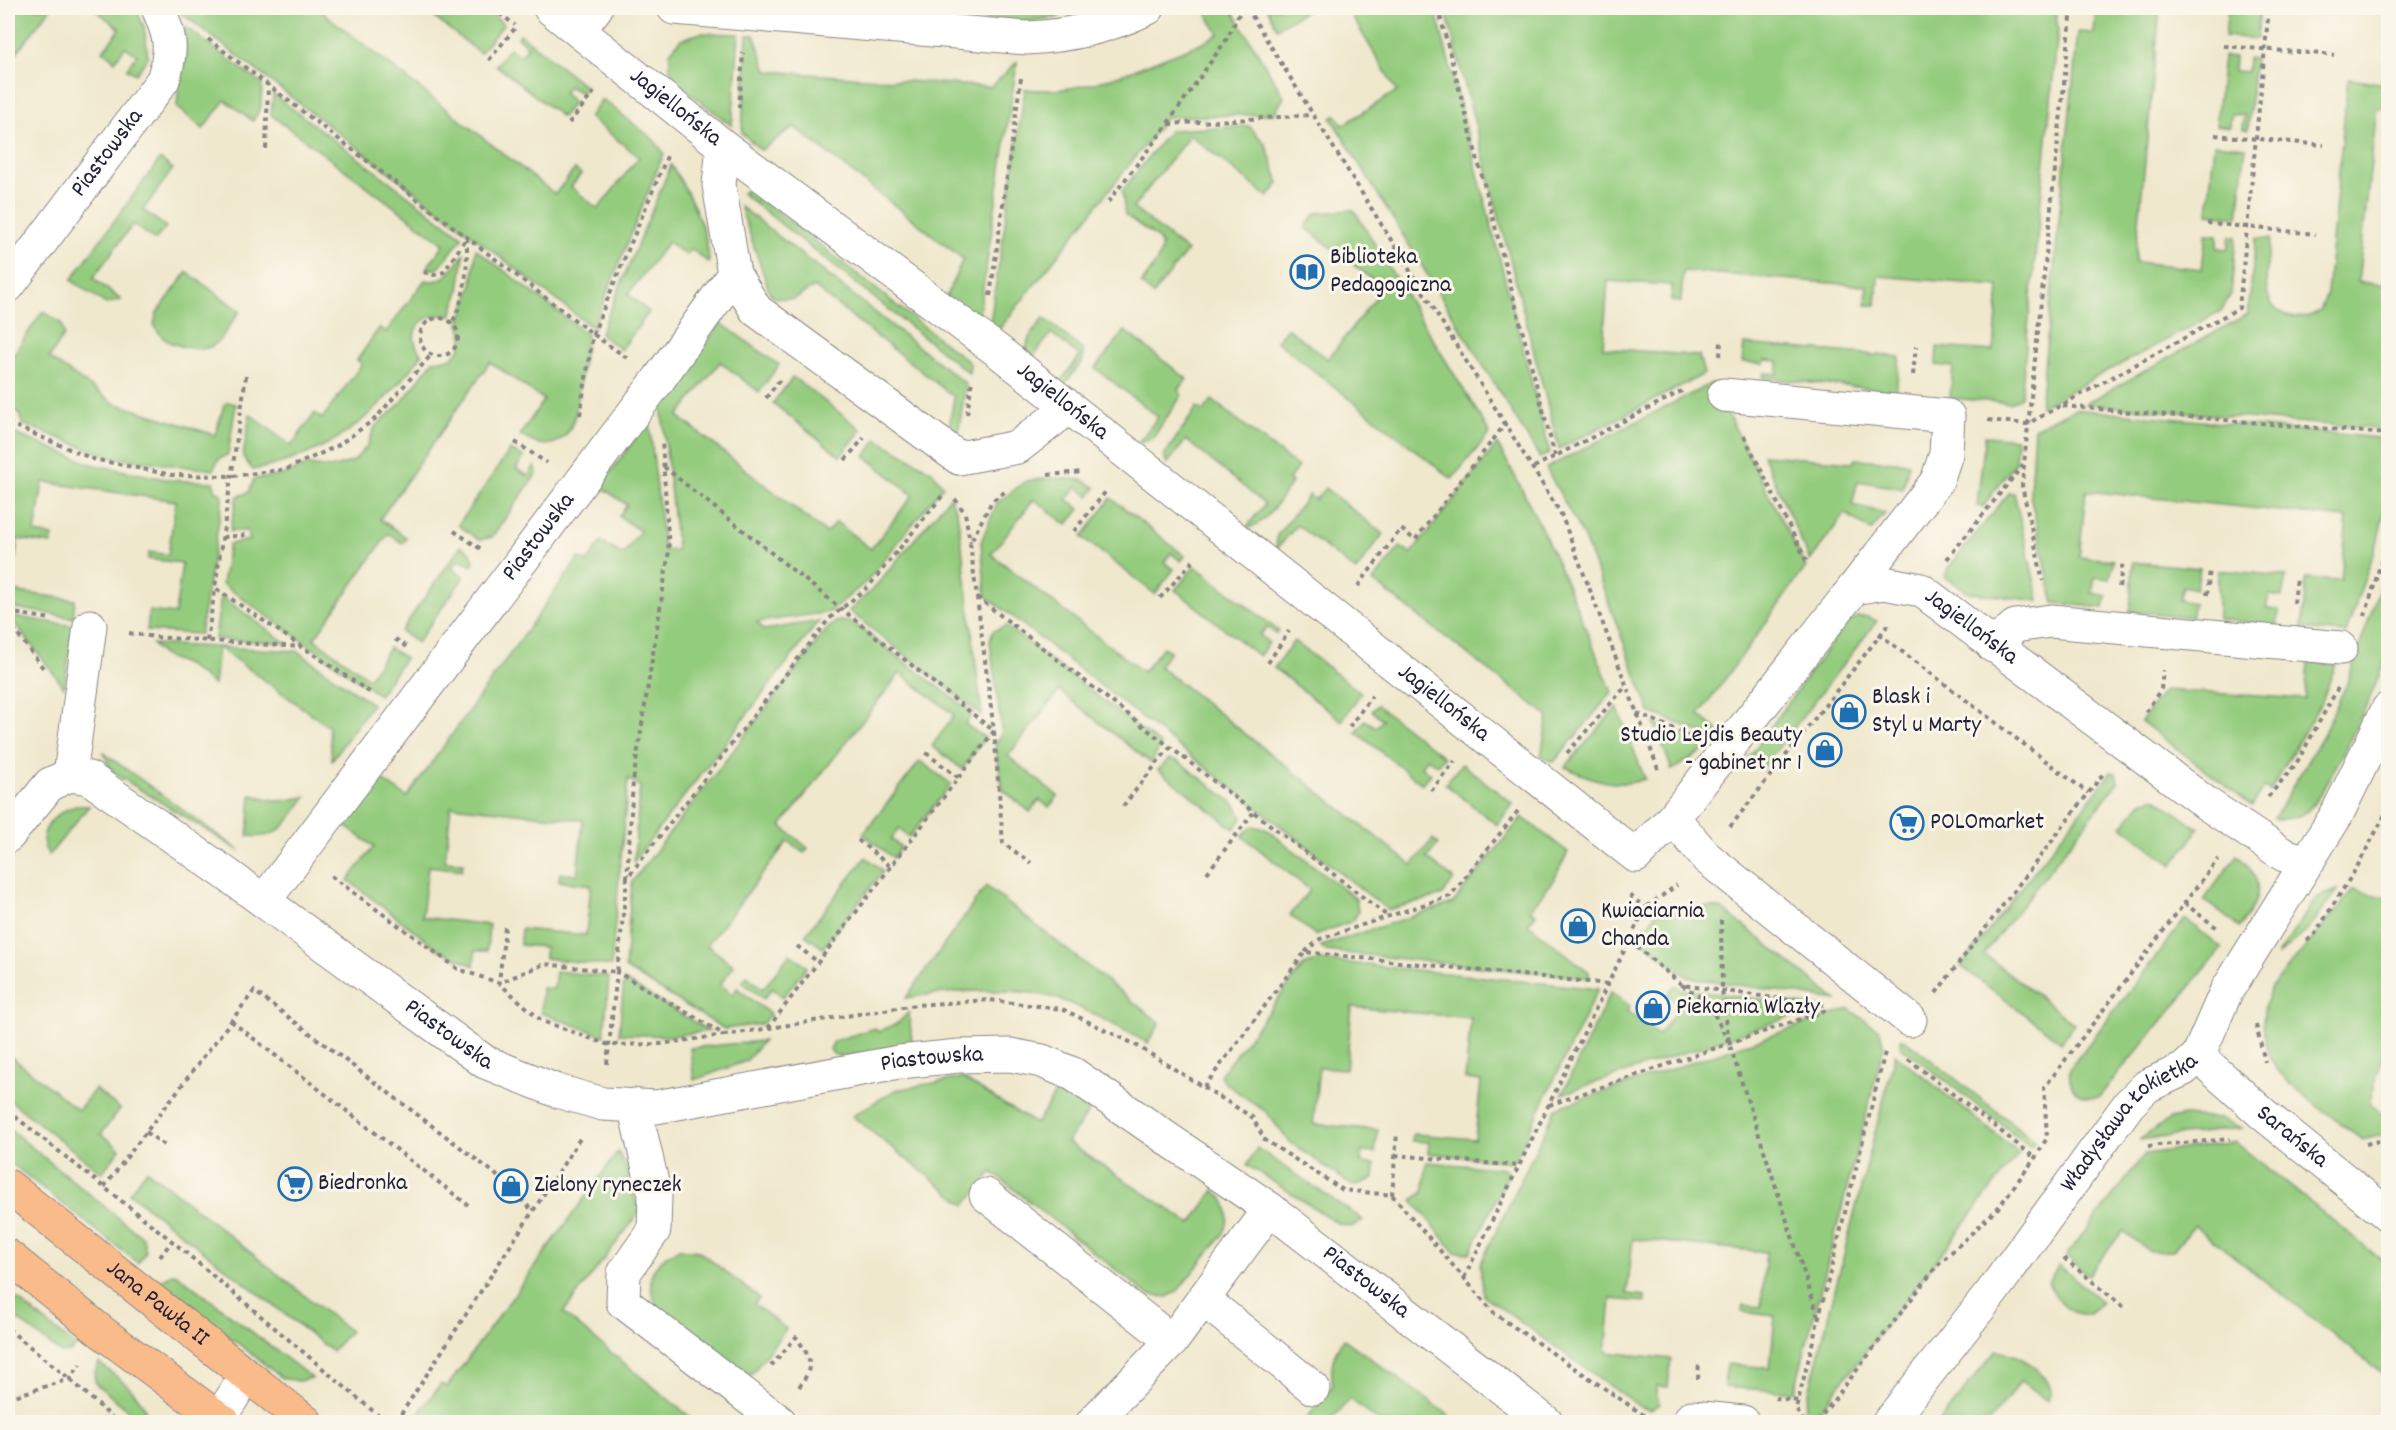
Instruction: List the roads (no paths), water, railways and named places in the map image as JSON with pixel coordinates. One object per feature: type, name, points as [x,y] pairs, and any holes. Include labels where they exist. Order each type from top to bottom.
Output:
[{"type":"main road","name":"Jana Pawła II","points":[[8,1186],[306,1422]]},
{"type":"main road","points":[[8,1256],[103,1333],[220,1421]]},
{"type":"street","name":"Piastowska","points":[[8,286],[163,80],[171,56],[169,32],[158,8]]},
{"type":"street","name":"Jagiellońska","points":[[550,8],[587,19],[723,146],[983,340],[1636,856],[1673,818],[1854,588],[1884,583],[1921,590],[1993,646],[2241,828],[2284,855],[2308,861]]},
{"type":"street","points":[[674,8],[1027,38],[1066,36],[1113,23],[1148,8]]},
{"type":"street","points":[[723,146],[719,185],[734,273],[756,310],[959,458],[1018,447],[1068,408]]},
{"type":"street","name":"Piastowska","points":[[264,901],[659,379],[734,273]]},
{"type":"street","points":[[1724,395],[1948,416],[1947,454],[1937,482],[1854,588]]},
{"type":"street","points":[[1993,646],[2015,626],[2051,621],[2341,648]]},
{"type":"street","points":[[8,836],[50,784],[70,775],[90,626]]},
{"type":"street","name":"Władysława Łokietka","points":[[1889,1422],[1992,1292],[2129,1104],[2147,1086],[2184,1069],[2198,1056],[2226,992],[2337,813],[2388,709]]},
{"type":"street","name":"Piastowska","points":[[70,775],[89,778],[264,901],[485,1062],[557,1091],[618,1105],[656,1107],[900,1062],[959,1056],[1010,1055],[1042,1061],[1073,1074],[1270,1209],[1546,1422]]},
{"type":"street","points":[[1673,818],[1707,858],[1910,1020]]},
{"type":"street","name":"Sarańska","points":[[2198,1056],[2263,1114],[2388,1215]]},
{"type":"street","points":[[618,1105],[655,1195],[654,1230],[624,1273],[623,1302],[778,1421]]},
{"type":"street","points":[[986,1195],[1172,1341]]},
{"type":"street","points":[[1093,1422],[1172,1341],[1270,1209]]},
{"type":"street","points":[[1203,1299],[1313,1388]]},
{"type":"street","points":[[220,1421],[246,1376]]},
{"type":"street","points":[[1689,1422],[1692,1418],[1743,1422]]},
{"type":"place","name":"Biblioteka Pedagogiczna","points":[[1307,272]]},
{"type":"place","name":"Blask i Styl u Marty","points":[[1849,712]]},
{"type":"place","name":"Studio Lejdis Beauty - gabinet nr 1","points":[[1825,750]]},
{"type":"place","name":"POLOmarket","points":[[1907,823]]},
{"type":"place","name":"Kwiaciarnia Chanda","points":[[1578,926]]},
{"type":"place","name":"Piekarnia Wlazły","points":[[1653,1008]]},
{"type":"place","name":"Biedronka","points":[[295,1184]]},
{"type":"place","name":"Zielony ryneczek","points":[[511,1186]]}]
